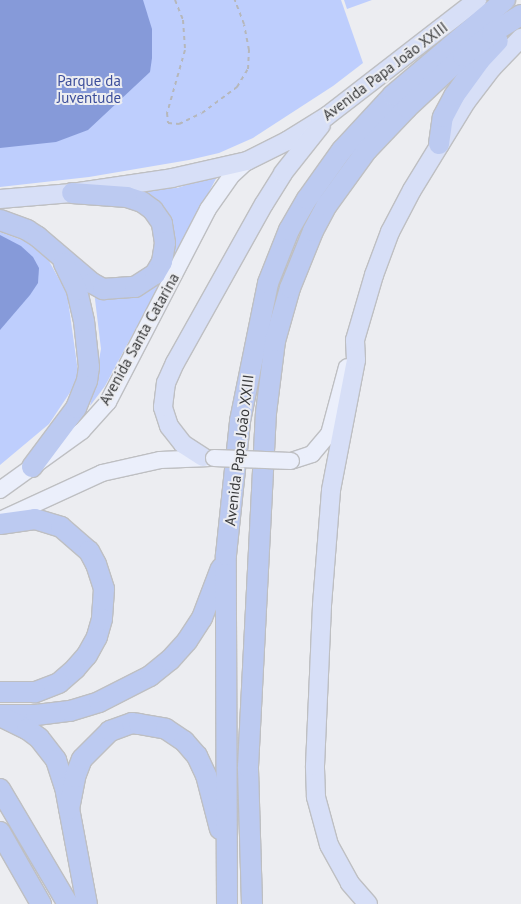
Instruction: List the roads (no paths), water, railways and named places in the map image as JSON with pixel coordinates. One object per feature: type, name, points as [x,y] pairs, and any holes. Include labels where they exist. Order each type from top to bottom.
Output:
[{"type":"highway","name":"Avenida Papa João XXIII","points":[[227,904],[226,555],[240,421],[268,283],[289,230],[307,199],[342,150],[392,95],[491,4]]},
{"type":"highway","name":"Avenida Papa João XXIII","points":[[252,904],[248,767],[266,413],[275,341],[290,288],[313,231],[327,205],[367,150],[407,108],[463,56],[492,33],[521,15]]},
{"type":"highway","points":[[439,144],[443,117],[454,96],[480,60],[521,15]]},
{"type":"highway","points":[[0,220],[27,230],[53,248],[92,283],[103,289],[113,290],[135,287],[155,274],[162,262],[165,243],[162,223],[153,210],[142,202],[128,197],[72,193]]},
{"type":"highway","points":[[32,467],[76,408],[86,381],[88,367],[84,321],[77,290],[61,256]]},
{"type":"highway","points":[[0,522],[35,520],[61,528],[89,551],[96,564],[104,589],[102,619],[97,637],[88,655],[75,669],[59,683],[35,692],[0,692]]},
{"type":"highway","points":[[0,715],[36,715],[70,711],[99,702],[150,676],[170,660],[187,641],[202,618],[226,555]]},
{"type":"highway","points":[[0,715],[27,729],[48,748],[62,773],[87,904]]},
{"type":"highway","points":[[69,809],[75,777],[82,759],[99,740],[110,731],[132,723],[166,729],[184,741],[197,756],[206,775],[228,855]]},
{"type":"highway","points":[[0,789],[68,904]]},
{"type":"highway","points":[[0,832],[41,904]]},
{"type":"main road","name":"Avenida Papa João XXIII","points":[[0,199],[72,193],[180,176],[247,161],[287,141],[327,116],[491,4]]},
{"type":"main road","points":[[0,522],[102,473],[160,460],[209,458],[291,461],[312,454],[329,434],[374,275],[390,232],[439,144],[466,102],[492,68],[521,38]]},
{"type":"main road","points":[[209,458],[183,444],[169,426],[163,407],[166,383],[187,341],[278,181],[327,116]]},
{"type":"main road","name":"Avenida Santa Catarina","points":[[0,490],[82,431],[108,402],[208,209],[230,177],[247,161]]},
{"type":"main road","points":[[355,340],[356,360],[330,490],[322,605],[315,766],[316,798],[329,846],[350,883],[368,904]]},
{"type":"park label","name":"Parque da Juventude","points":[[89,88]]}]
